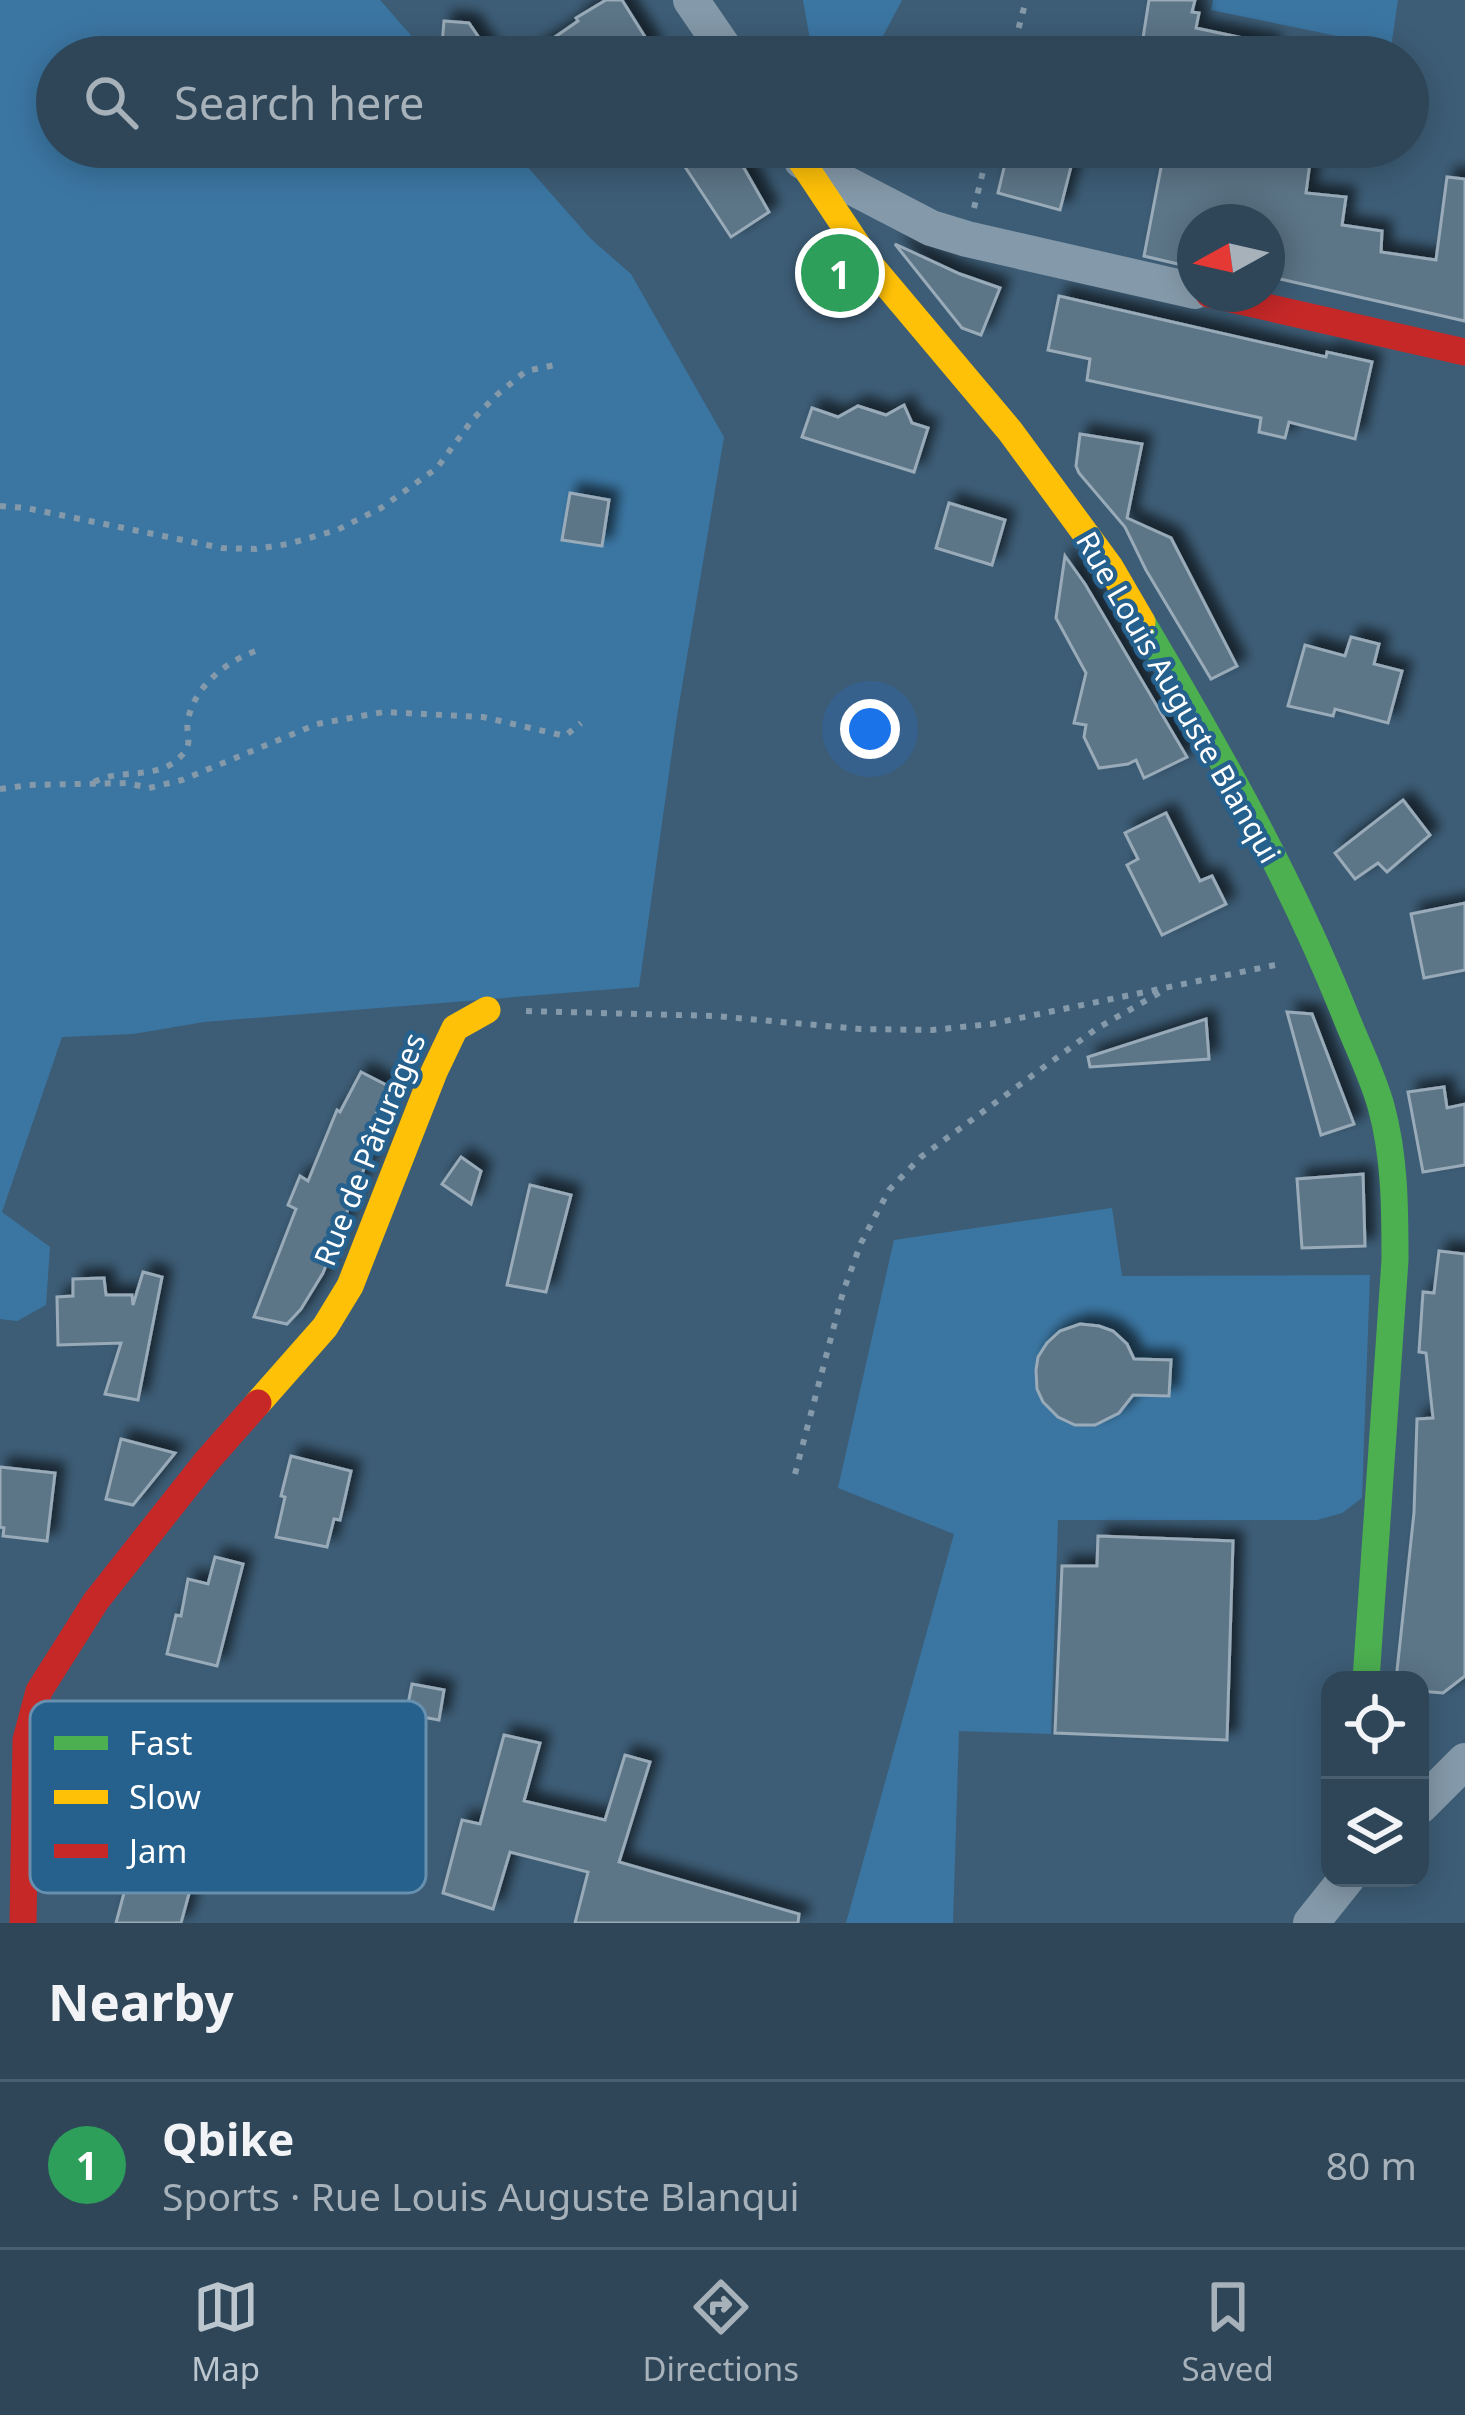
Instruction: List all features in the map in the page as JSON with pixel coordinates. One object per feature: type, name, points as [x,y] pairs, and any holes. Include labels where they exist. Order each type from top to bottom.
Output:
[{"type":"street","points":[[691,0],[716,36]]},
{"type":"street","name":"Rue Louis Auguste Blanqui","points":[[805,168],[872,267],[1010,431],[1110,567],[1227,766],[1320,953],[1380,1103],[1395,1190],[1392,1307],[1367,1671]]},
{"type":"street","points":[[822,168],[931,227],[1177,287]]},
{"type":"street","points":[[1285,311],[1465,352]]},
{"type":"street","name":"Rue de Pâturages","points":[[36,1701],[97,1601],[191,1480],[325,1327],[350,1286],[455,1028],[487,1010]]},
{"type":"street","name":"Rue de Pâturages","points":[[23,1923],[30,1725]]},
{"type":"street","points":[[1429,1797],[1465,1761]]},
{"type":"street","points":[[1311,1923],[1339,1887]]},
{"type":"path","points":[[1017,36],[1026,0]]},
{"type":"path","points":[[967,239],[984,168]]},
{"type":"path","points":[[0,506],[222,548],[288,544],[337,530],[382,508],[437,468],[498,394],[526,371],[555,365]]},
{"type":"path","points":[[91,784],[106,776],[166,769],[190,743],[187,722],[218,670],[259,650]]},
{"type":"path","points":[[0,789],[29,784],[127,783],[149,788],[182,780],[317,724],[384,712],[483,716],[566,736],[581,723]]},
{"type":"path","points":[[487,1010],[715,1016],[860,1029],[932,1030],[992,1024],[1320,953]]},
{"type":"path","points":[[796,1474],[843,1292],[861,1243],[889,1190],[921,1157],[1096,1029],[1168,988]]},
{"type":"shaded area","points":[[0,0],[380,0],[412,36],[36,36],[36,168],[528,168],[591,239],[631,274],[724,437],[677,716],[639,987],[62,1037],[2,1212],[50,1247],[46,1305],[17,1321],[0,1319]]},
{"type":"shaded area","points":[[803,0],[902,0],[883,36],[809,36]]},
{"type":"shaded area","points":[[1213,0],[1398,0],[1393,36],[1337,36],[1211,10]]},
{"type":"shaded area","points":[[1112,1208],[1122,1276],[1370,1275],[1362,1498],[1342,1513],[1317,1520],[1058,1520],[1051,1734],[959,1731],[953,1923],[846,1923],[954,1534],[838,1488],[894,1240]]},
{"type":"building","points":[[606,0],[622,0],[644,36],[556,36]]},
{"type":"building","points":[[1149,0],[1195,0],[1196,28],[1234,36],[1143,36]]},
{"type":"building","points":[[444,21],[469,23],[478,36],[443,36]]},
{"type":"building","points":[[686,168],[744,168],[769,212],[731,237]]},
{"type":"building","points":[[1004,168],[1071,168],[1060,210],[998,193]]},
{"type":"building","points":[[1161,168],[1309,168],[1306,193],[1346,197],[1342,225],[1382,231],[1381,252],[1436,260],[1447,177],[1465,179],[1465,321],[1285,280],[1285,204],[1177,204],[1177,264],[1144,256]]},
{"type":"building","points":[[895,244],[1000,288],[981,335],[962,328]]},
{"type":"building","points":[[1059,296],[1326,357],[1327,352],[1372,362],[1355,439],[1289,422],[1285,438],[1259,432],[1261,418],[1087,380],[1090,359],[1048,350]]},
{"type":"building","points":[[904,405],[912,423],[928,428],[914,472],[802,437],[812,408],[838,417],[858,406],[886,415]]},
{"type":"building","points":[[1080,434],[1142,444],[1127,518],[1171,538],[1237,666],[1211,679],[1125,527],[1079,473]]},
{"type":"building","points":[[570,493],[609,500],[602,546],[562,540]]},
{"type":"building","points":[[949,503],[1005,520],[992,565],[936,548]]},
{"type":"building","points":[[1065,556],[1187,757],[1144,778],[1136,760],[1099,768],[1084,737],[1086,725],[1074,723],[1086,673],[1056,618]]},
{"type":"building","points":[[1351,637],[1379,644],[1374,664],[1402,671],[1388,723],[1335,709],[1333,716],[1288,706],[1305,645],[1345,656]]},
{"type":"building","points":[[1403,800],[1430,835],[1387,872],[1378,863],[1355,879],[1335,853]]},
{"type":"building","points":[[1166,813],[1200,881],[1212,876],[1226,904],[1162,935],[1127,865],[1138,859],[1125,833]]},
{"type":"building","points":[[1465,903],[1465,970],[1424,978],[1411,914]]},
{"type":"building","points":[[1287,1012],[1312,1014],[1354,1124],[1321,1135]]},
{"type":"building","points":[[1206,1019],[1209,1059],[1090,1067],[1088,1057]]},
{"type":"building","points":[[361,1072],[390,1087],[371,1124],[380,1128],[323,1273],[287,1324],[254,1317],[296,1209],[288,1205],[300,1176],[308,1181],[337,1110],[340,1112]]},
{"type":"building","points":[[1444,1087],[1447,1108],[1465,1104],[1465,1165],[1423,1172],[1408,1092]]},
{"type":"building","points":[[461,1157],[481,1171],[471,1204],[442,1184]]},
{"type":"building","points":[[1363,1174],[1365,1246],[1302,1248],[1297,1179]]},
{"type":"building","points":[[530,1185],[571,1195],[546,1292],[507,1285]]},
{"type":"building","points":[[1439,1251],[1465,1254],[1465,1676],[1443,1693],[1429,1692],[1429,1671],[1397,1671],[1414,1513],[1417,1419],[1433,1418],[1426,1353],[1419,1352],[1423,1292],[1434,1293]]},
{"type":"building","points":[[143,1272],[162,1277],[138,1400],[105,1394],[121,1343],[58,1345],[57,1297],[73,1296],[73,1279],[104,1278],[106,1295],[132,1295],[133,1305]]},
{"type":"building","points":[[1080,1324],[1113,1331],[1134,1359],[1171,1360],[1169,1396],[1133,1395],[1119,1413],[1095,1425],[1075,1425],[1058,1417],[1037,1389],[1038,1357],[1060,1331]]},
{"type":"building","points":[[121,1439],[175,1453],[133,1505],[106,1499]]},
{"type":"building","points":[[291,1456],[351,1471],[340,1520],[334,1519],[327,1547],[276,1537]]},
{"type":"building","points":[[0,1467],[55,1473],[47,1541],[3,1536]]},
{"type":"building","points":[[1098,1536],[1233,1541],[1227,1740],[1055,1733],[1062,1566],[1097,1566]]},
{"type":"building","points":[[215,1557],[243,1564],[217,1666],[167,1654],[188,1579],[208,1584]]},
{"type":"building","points":[[412,1684],[444,1690],[439,1720],[426,1718],[426,1701],[409,1701]]},
{"type":"building","points":[[504,1735],[540,1743],[524,1801],[605,1820],[625,1755],[650,1762],[619,1862],[799,1914],[798,1923],[575,1923],[588,1872],[510,1852],[493,1909],[443,1893],[462,1820],[480,1824]]},
{"type":"building","points":[[124,1893],[189,1893],[181,1923],[116,1923]]},
{"type":"traffic: fast","points":[[1142,622],[1300,911],[1369,1070],[1386,1125],[1395,1260],[1367,1671]]},
{"type":"traffic: slow","points":[[806,168],[872,267],[1010,431],[1110,567],[1142,622]]},
{"type":"traffic: slow","points":[[258,1403],[325,1327],[350,1286],[455,1028],[487,1010]]},
{"type":"traffic: jam","points":[[1285,311],[1465,352]]},
{"type":"traffic: jam","points":[[36,1701],[96,1601],[258,1403]]},
{"type":"traffic: jam","points":[[23,1923],[30,1725]]},
{"type":"place","name":"Qbike","points":[[840,273]]}]
